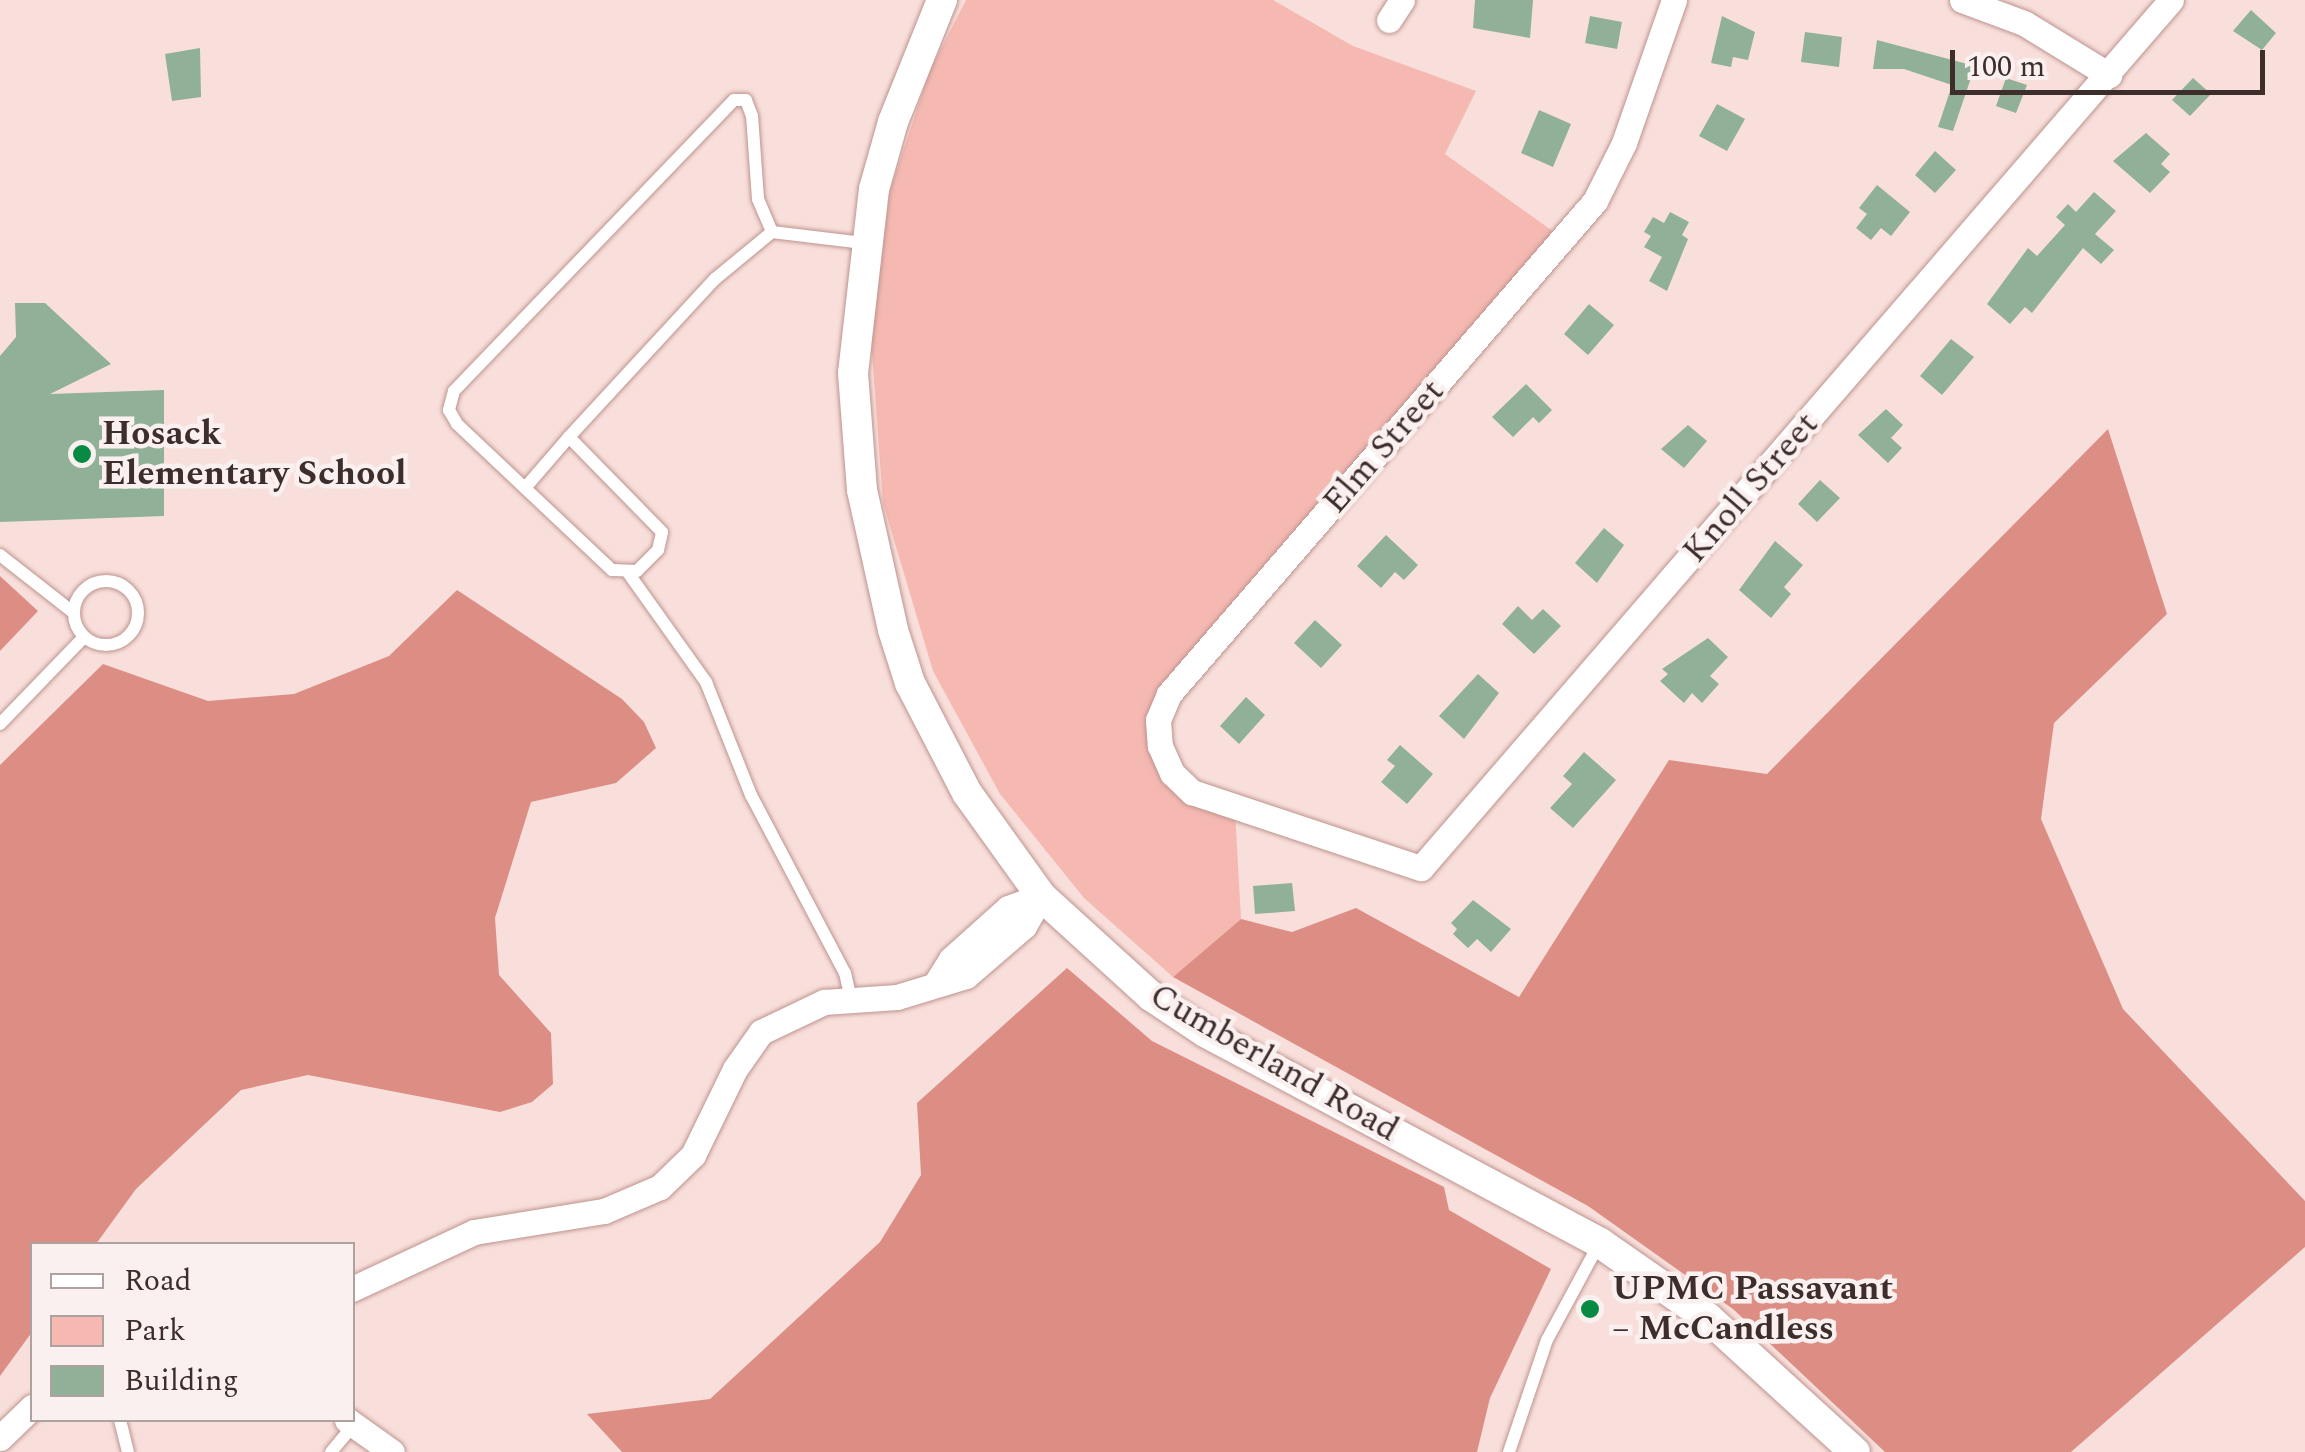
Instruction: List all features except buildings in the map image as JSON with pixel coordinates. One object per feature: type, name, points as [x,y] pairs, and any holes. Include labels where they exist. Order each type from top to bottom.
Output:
[{"type":"street","name":"Cumberland Road","points":[[942,0],[893,122],[863,243],[854,358],[856,434],[872,551],[910,683],[951,764],[1042,896],[1119,971],[1205,1032],[1600,1243],[1708,1318],[1855,1452]]},
{"type":"street","name":"Elm Street","points":[[1287,826],[1209,801],[1180,782],[1160,746],[1163,708],[1595,201],[1624,144],[1674,0]]},
{"type":"street","points":[[1962,0],[2024,24],[2108,75]]},
{"type":"street","name":"Knoll Street","points":[[1287,826],[1421,868],[2171,0]]},
{"type":"street","points":[[355,1287],[460,1236],[604,1211],[660,1187],[694,1155],[735,1069],[761,1032],[800,1009],[851,999],[897,998],[936,983],[951,959],[1008,908],[1042,896]]},
{"type":"street","points":[[0,1438],[30,1409]]},
{"type":"street","points":[[350,1422],[392,1452]]},
{"type":"lane","points":[[772,232],[758,199],[752,116],[746,100],[734,100],[454,391],[449,410],[457,424],[612,570],[629,574],[706,682],[750,795],[845,974],[851,999]]},
{"type":"lane","points":[[524,488],[715,280],[772,232],[863,243]]},
{"type":"lane","points":[[569,438],[662,532],[658,550],[629,574]]},
{"type":"lane","points":[[0,555],[74,613],[84,637]]},
{"type":"lane","points":[[74,613],[80,592],[97,582],[118,582],[134,596],[138,616],[130,635],[110,645],[84,637]]},
{"type":"lane","points":[[0,724],[84,637]]},
{"type":"lane","points":[[1509,1452],[1547,1340],[1600,1243]]},
{"type":"lane","points":[[120,1422],[128,1452]]},
{"type":"lane","points":[[331,1452],[350,1422]]},
{"type":"green space","points":[[966,0],[1273,0],[1353,46],[1476,91],[1445,154],[1565,240],[1169,694],[1164,760],[1235,810],[1241,919],[1173,977],[1084,898],[1000,794],[933,671],[883,503],[871,339],[890,190],[931,68]]},
{"type":"shaded area","points":[[2108,429],[2167,614],[2054,723],[2041,819],[2123,1009],[2305,1201],[2305,1247],[2071,1452],[1885,1452],[1733,1309],[1588,1206],[1173,977],[1241,919],[1292,932],[1356,908],[1519,997],[1669,760],[1767,774]]},
{"type":"shaded area","points":[[0,576],[38,611],[0,651]]},
{"type":"shaded area","points":[[457,590],[622,699],[644,722],[656,748],[616,783],[531,802],[495,918],[499,975],[551,1033],[553,1084],[532,1102],[500,1112],[308,1075],[241,1090],[136,1189],[97,1242],[30,1242],[30,1335],[0,1376],[0,765],[103,664],[208,701],[294,694],[389,656]]},
{"type":"shaded area","points":[[1067,968],[1152,1041],[1444,1187],[1449,1210],[1551,1269],[1490,1398],[1477,1452],[622,1452],[587,1414],[710,1399],[880,1242],[921,1175],[917,1103]]},
{"type":"place","name":"Hosack Elementary School","points":[[82,454]]},
{"type":"place","name":"UPMC Passavant – McCandless","points":[[1590,1309]]}]
